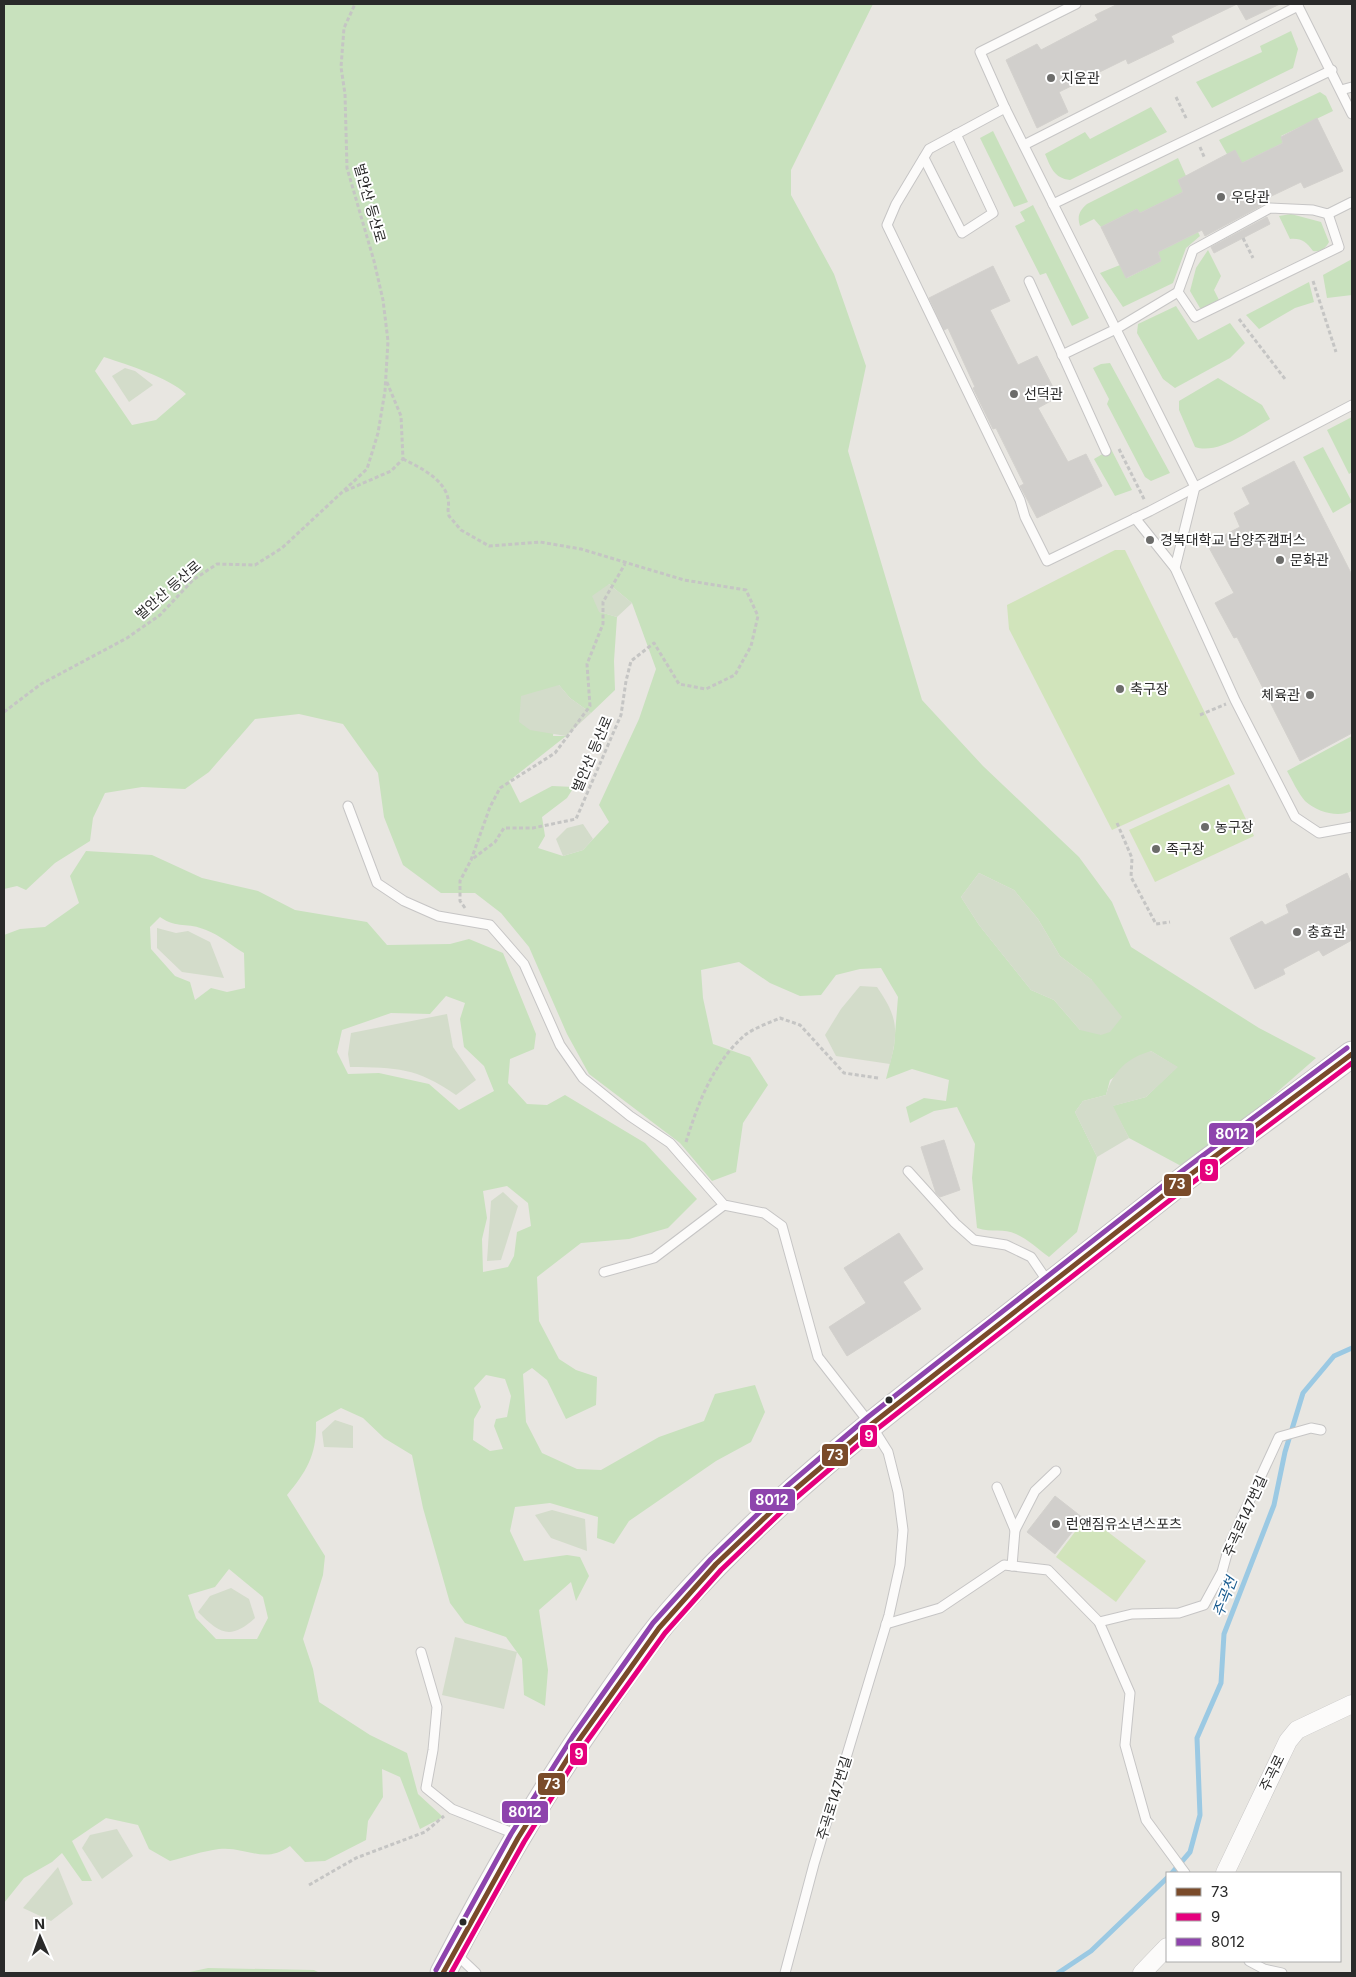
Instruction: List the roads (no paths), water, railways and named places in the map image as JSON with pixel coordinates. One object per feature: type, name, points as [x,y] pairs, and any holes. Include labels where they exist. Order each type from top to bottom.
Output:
[{"type":"street","points":[[448,1963],[518,1835],[556,1774],[630,1666],[678,1606],[728,1552],[827,1461],[871,1425],[1181,1181],[1265,1121],[1352,1054]]},
{"type":"street","name":"주곡로","points":[[1225,1872],[1288,1740],[1298,1730],[1352,1704]]},
{"type":"street","points":[[1142,1973],[1166,1948]]},
{"type":"lane","points":[[1076,4],[980,52],[1005,108],[1195,487],[1175,568]]},
{"type":"lane","points":[[1024,145],[1298,5],[1332,70],[1352,114]]},
{"type":"lane","points":[[1053,204],[1332,70]]},
{"type":"lane","points":[[1341,90],[1352,87]]},
{"type":"lane","points":[[1005,108],[929,150],[896,204],[887,225],[1020,500],[1025,517],[1047,561],[1150,511],[1352,405]]},
{"type":"lane","points":[[924,158],[962,233],[993,213],[956,134]]},
{"type":"lane","points":[[1062,355],[1116,329],[1178,292],[1193,250],[1270,208],[1313,210],[1328,214],[1352,202]]},
{"type":"lane","points":[[1178,292],[1195,317],[1339,247],[1328,214]]},
{"type":"lane","points":[[1029,281],[1106,451]]},
{"type":"lane","points":[[1135,518],[1175,568],[1235,700],[1295,817],[1319,833],[1352,827]]},
{"type":"lane","points":[[348,806],[377,883],[404,901],[438,916],[477,925],[490,925],[524,964],[560,1045],[583,1078],[630,1116],[670,1143],[682,1154],[724,1205],[654,1258],[604,1272]]},
{"type":"lane","points":[[908,1171],[955,1223],[974,1240],[1006,1245],[1031,1257],[1050,1285]]},
{"type":"lane","name":"주곡로147번길","points":[[724,1205],[764,1213],[782,1226],[818,1357],[871,1425],[888,1452],[898,1492],[903,1530],[900,1565],[886,1624],[814,1864],[785,1973]]},
{"type":"lane","name":"주곡로147번길","points":[[1099,1622],[1132,1614],[1179,1613],[1204,1605],[1222,1572],[1230,1543],[1279,1436],[1311,1428],[1321,1430]]},
{"type":"lane","points":[[1012,1566],[1015,1530],[1035,1491],[1056,1471]]},
{"type":"lane","points":[[997,1487],[1015,1530]]},
{"type":"lane","points":[[886,1624],[940,1608],[1004,1565],[1048,1570],[1099,1622],[1130,1693],[1125,1745],[1146,1820],[1185,1872]]},
{"type":"lane","points":[[421,1652],[437,1707],[433,1750],[426,1788],[452,1810],[518,1835]]},
{"type":"lane","points":[[1251,1962],[1264,1969],[1282,1973]]},
{"type":"lane","points":[[448,1963],[476,1973]]},
{"type":"waterway","name":"주곡천","points":[[1173,1872],[1190,1852],[1200,1815],[1197,1738],[1221,1683],[1224,1634],[1274,1505],[1285,1452],[1303,1393],[1334,1356],[1352,1348]]},
{"type":"waterway","name":"주곡천","points":[[1058,1973],[1091,1951],[1166,1879]]},
{"type":"place","name":"지운관","points":[[1051,78]]},
{"type":"place","name":"우당관","points":[[1221,197]]},
{"type":"place","name":"선덕관","points":[[1014,394]]},
{"type":"place","name":"경복대학교 남양주캠퍼스","points":[[1150,540]]},
{"type":"place","name":"문화관","points":[[1280,560]]},
{"type":"place","name":"축구장","points":[[1120,689]]},
{"type":"place","name":"체육관","points":[[1310,695]]},
{"type":"place","name":"농구장","points":[[1205,827]]},
{"type":"place","name":"족구장","points":[[1156,849]]},
{"type":"place","name":"충효관","points":[[1297,932]]},
{"type":"place","name":"런앤짐유소년스포츠","points":[[1056,1524]]}]
